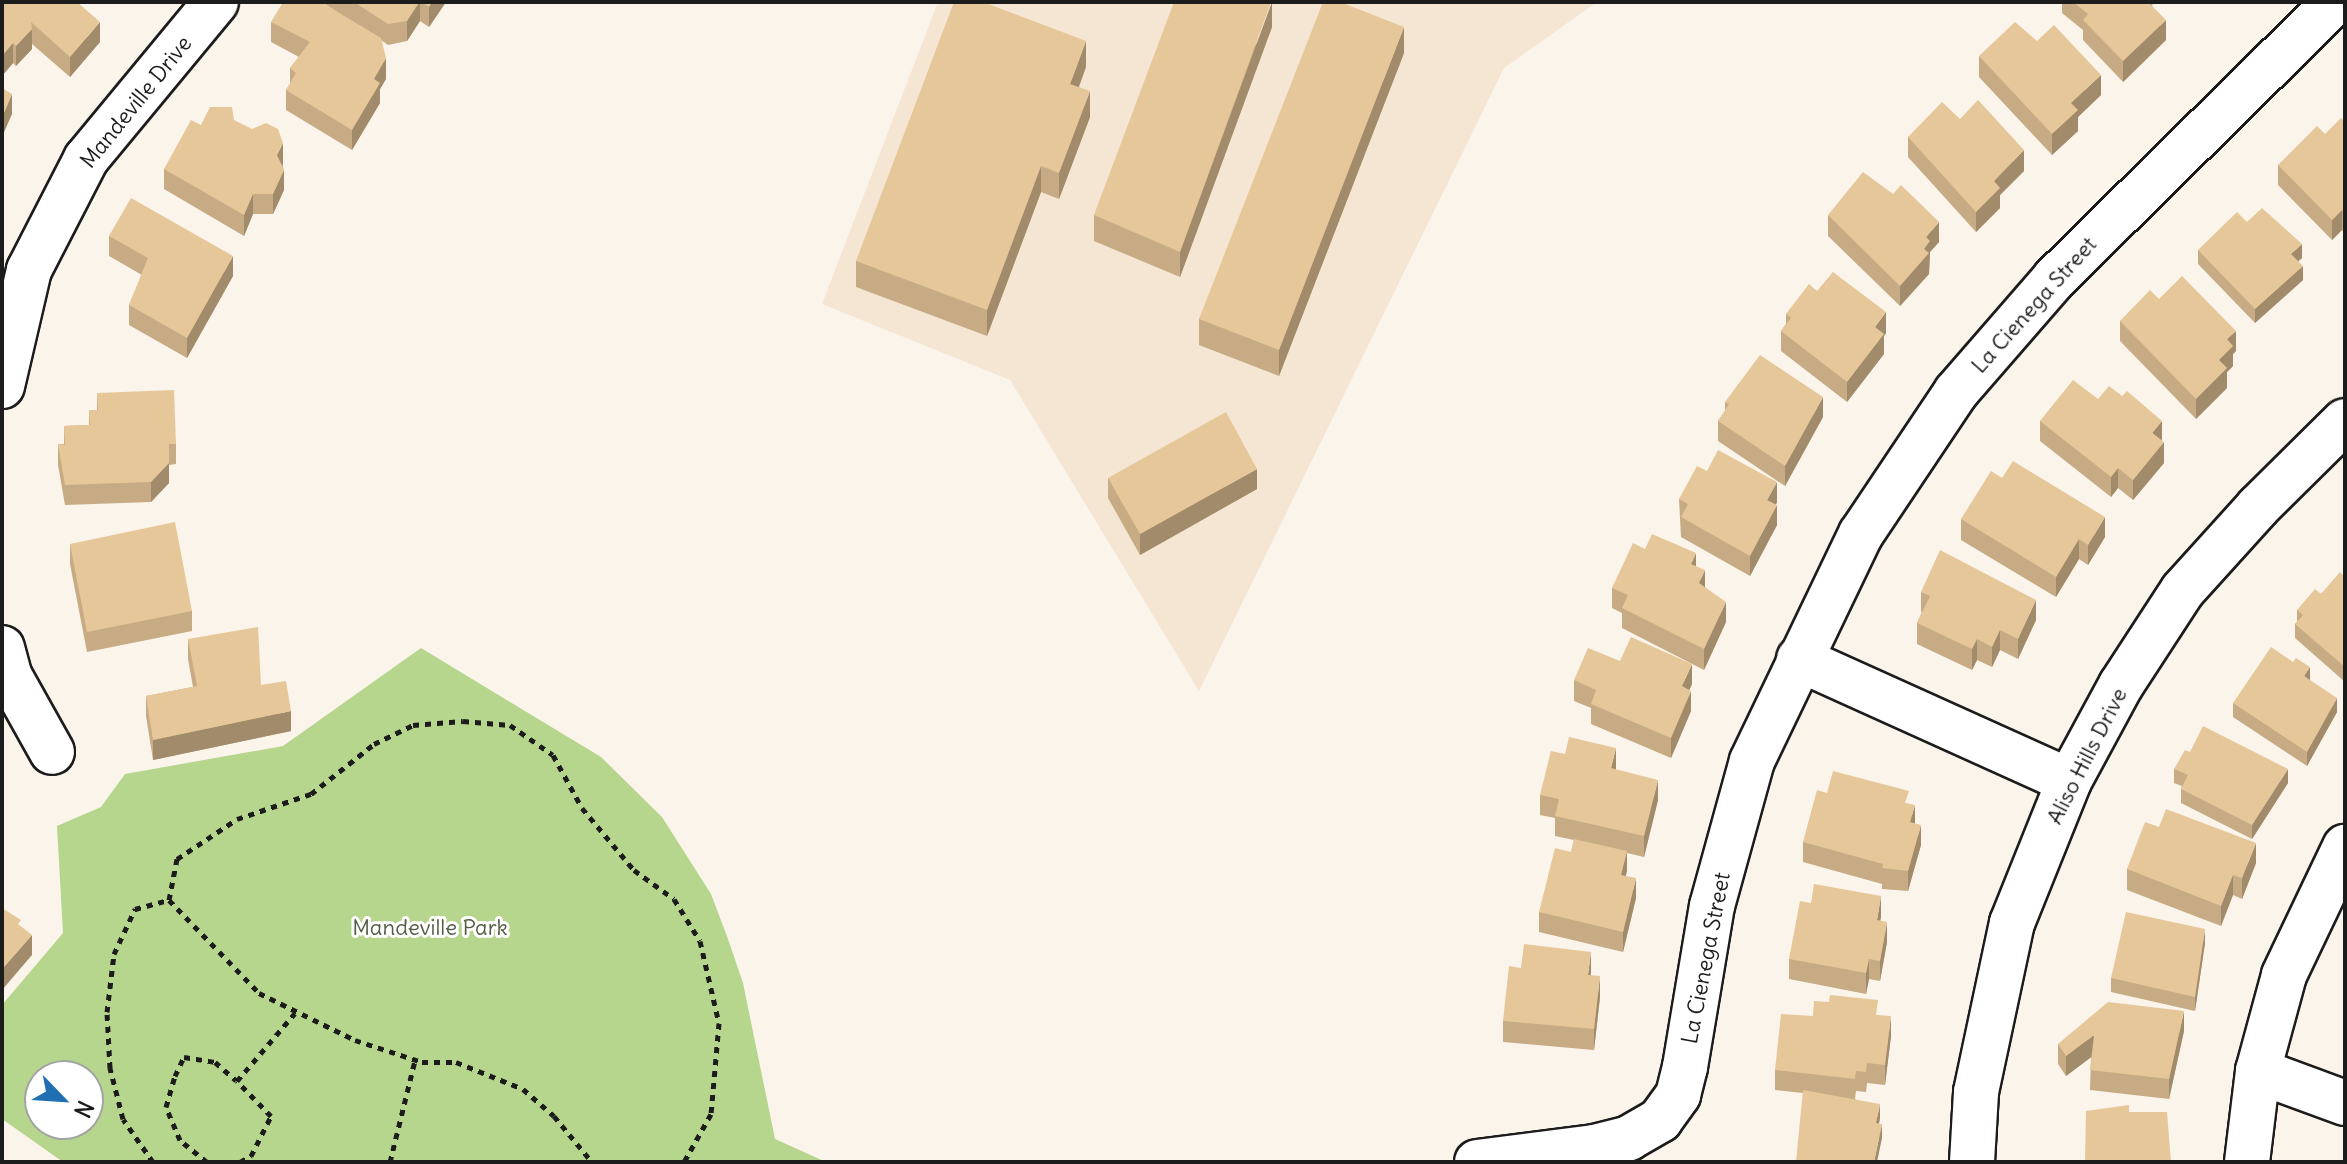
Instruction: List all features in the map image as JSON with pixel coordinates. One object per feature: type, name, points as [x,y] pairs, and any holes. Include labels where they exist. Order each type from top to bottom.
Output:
[{"type":"street","name":"Mandeville Drive","points":[[2,386],[16,265],[86,159],[216,2]]},
{"type":"street","name":"La Cienega Street","points":[[1477,1162],[1594,1147],[1629,1138],[1660,1120],[1678,1095],[1712,906],[1752,761],[1861,534],[1956,392],[2055,278],[2335,2]]},
{"type":"street","name":"Aliso Hills Drive","points":[[1972,1162],[1976,1092],[2012,923],[2069,781],[2121,685],[2183,590],[2258,507],[2345,421]]},
{"type":"street","points":[[2,648],[9,675],[52,752]]},
{"type":"street","points":[[1799,659],[2069,781]]},
{"type":"street","points":[[2247,1162],[2258,1071],[2284,975],[2332,864],[2345,847]]},
{"type":"street","points":[[2258,1071],[2345,1103]]},
{"type":"path","points":[[169,900],[177,859],[237,819],[311,794],[374,744],[413,725],[510,725],[553,755],[582,808],[634,870],[674,899],[700,941],[719,1023],[711,1114],[684,1162]]},
{"type":"path","points":[[169,900],[259,993],[295,1013],[415,1060],[456,1062],[523,1089],[554,1116],[592,1162]]},
{"type":"path","points":[[153,1162],[123,1119],[110,1068],[107,1012],[114,954],[135,909],[169,900]]},
{"type":"path","points":[[237,1081],[295,1013]]},
{"type":"path","points":[[207,1162],[180,1140],[166,1107],[184,1057],[215,1062],[271,1116],[251,1156],[240,1162]]},
{"type":"path","points":[[390,1162],[415,1060]]},
{"type":"shaded area","points":[[938,2],[1597,2],[1504,68],[1199,691],[1010,380],[822,304]]},
{"type":"green space","name":"Mandeville Park","points":[[421,648],[601,757],[662,817],[711,894],[728,939],[743,983],[775,1139],[826,1162],[63,1162],[32,1140],[104,1140],[104,1060],[24,1060],[24,1135],[2,1119],[2,1005],[63,933],[57,826],[101,807],[125,774],[283,746]]},
{"type":"building","points":[[2,2],[77,2],[100,22],[70,57],[31,22],[32,29],[2,56]]},
{"type":"building","points":[[283,2],[321,2],[381,38],[386,58],[374,79],[380,83],[352,130],[286,90],[296,73],[290,68],[310,42],[271,22]]},
{"type":"building","points":[[354,2],[419,2],[407,21],[388,24]]},
{"type":"building","points":[[954,2],[983,2],[1086,41],[1070,84],[1090,91],[1059,173],[1041,166],[987,310],[856,261]]},
{"type":"building","points":[[1174,2],[1271,2],[1180,252],[1094,215]]},
{"type":"building","points":[[1323,2],[1340,2],[1404,27],[1279,350],[1199,319]]},
{"type":"building","points":[[2073,2],[2148,2],[2166,20],[2123,61],[2083,20],[2088,14]]},
{"type":"building","points":[[2015,22],[2037,41],[2054,25],[2101,75],[2071,103],[2078,110],[2052,134],[1979,56]]},
{"type":"building","points":[[2,88],[12,94],[2,117]]},
{"type":"building","points":[[1978,100],[2024,150],[1994,181],[2000,188],[1976,212],[1908,137],[1942,102],[1960,119]]},
{"type":"building","points":[[210,107],[232,107],[234,120],[252,129],[266,123],[278,129],[283,143],[277,155],[284,170],[273,194],[253,194],[244,215],[164,169],[191,120],[201,125]]},
{"type":"building","points":[[2341,118],[2345,122],[2345,212],[2342,210],[2332,220],[2278,165],[2317,126],[2325,134]]},
{"type":"building","points":[[1863,172],[1893,194],[1901,185],[1939,222],[1926,237],[1930,241],[1924,249],[1929,253],[1900,286],[1828,215]]},
{"type":"building","points":[[131,198],[233,256],[187,338],[129,305],[148,258],[109,236]]},
{"type":"building","points":[[2262,208],[2302,244],[2291,254],[2303,266],[2255,309],[2198,250],[2237,212],[2247,222]]},
{"type":"building","points":[[1833,272],[1886,312],[1875,327],[1884,334],[1847,382],[1781,331],[1791,318],[1786,314],[1809,284],[1817,291]]},
{"type":"building","points":[[2182,276],[2236,331],[2227,339],[2233,346],[2219,360],[2227,368],[2196,399],[2120,321],[2150,290],[2159,299]]},
{"type":"building","points":[[1760,355],[1823,397],[1785,466],[1718,421],[1729,404],[1725,402]]},
{"type":"building","points":[[2073,380],[2098,399],[2109,386],[2122,396],[2127,391],[2162,421],[2152,433],[2164,442],[2133,480],[2118,468],[2111,477],[2040,421]]},
{"type":"building","points":[[174,390],[176,444],[169,444],[169,463],[151,482],[65,485],[58,444],[65,445],[64,426],[90,425],[89,410],[98,410],[97,393]]},
{"type":"building","points":[[1226,412],[1257,469],[1140,534],[1108,478]]},
{"type":"building","points":[[1718,450],[1777,482],[1767,500],[1777,505],[1750,556],[1681,517],[1688,504],[1679,499],[1697,466],[1707,471]]},
{"type":"building","points":[[2013,461],[2105,517],[2088,545],[2079,539],[2056,577],[1961,519],[1991,471],[2002,478]]},
{"type":"building","points":[[175,522],[192,611],[87,632],[70,544]]},
{"type":"building","points":[[1652,534],[1696,553],[1691,564],[1705,570],[1699,583],[1726,602],[1704,649],[1622,608],[1628,595],[1612,588],[1633,543],[1645,549]]},
{"type":"building","points":[[1940,550],[2036,600],[2018,639],[2000,630],[1992,647],[1977,639],[1972,649],[1917,623],[1930,596],[1921,592]]},
{"type":"building","points":[[2340,572],[2345,577],[2345,667],[2295,624],[2303,615],[2297,610],[2315,589],[2321,594]]},
{"type":"building","points":[[258,627],[261,685],[286,681],[291,711],[153,740],[146,696],[197,686],[188,639]]},
{"type":"building","points":[[1631,637],[1692,664],[1682,686],[1691,691],[1671,738],[1591,704],[1596,690],[1574,680],[1588,648],[1620,661]]},
{"type":"building","points":[[2271,647],[2293,662],[2296,658],[2310,667],[2304,676],[2337,698],[2307,752],[2233,703]]},
{"type":"building","points":[[2203,726],[2288,769],[2252,825],[2181,789],[2188,775],[2174,769],[2185,750],[2190,752]]},
{"type":"building","points":[[1569,737],[1616,748],[1611,768],[1658,780],[1644,836],[1555,816],[1559,799],[1540,795],[1551,751],[1565,754]]},
{"type":"building","points":[[1833,771],[1909,791],[1905,803],[1915,805],[1910,822],[1921,825],[1908,871],[1882,868],[1883,864],[1803,842],[1817,790],[1827,793]]},
{"type":"building","points":[[2166,809],[2256,843],[2242,878],[2233,875],[2221,906],[2127,869],[2145,822],[2159,827]]},
{"type":"building","points":[[1574,839],[1627,851],[1621,875],[1636,878],[1623,932],[1539,912],[1555,848],[1571,852]]},
{"type":"building","points":[[1814,884],[1881,896],[1877,920],[1887,922],[1880,961],[1869,959],[1866,973],[1789,959],[1800,901],[1811,903]]},
{"type":"building","points":[[2,908],[21,920],[18,924],[32,935],[2,969]]},
{"type":"building","points":[[2126,912],[2205,929],[2195,997],[2111,978]]},
{"type":"building","points":[[1524,944],[1591,952],[1588,975],[1600,976],[1594,1029],[1503,1021],[1509,966],[1521,968]]},
{"type":"building","points":[[1830,995],[1878,1000],[1876,1015],[1891,1016],[1885,1065],[1867,1063],[1866,1072],[1856,1071],[1855,1079],[1775,1070],[1781,1014],[1813,1016],[1814,1001],[1829,1002]]},
{"type":"building","points":[[2108,1002],[2184,1011],[2169,1079],[2090,1070],[2094,1035],[2066,1056],[2058,1044]]},
{"type":"building","points":[[1803,1090],[1880,1104],[1876,1123],[1882,1124],[1874,1162],[1796,1162]]},
{"type":"building","points":[[2129,1105],[2129,1112],[2167,1112],[2171,1162],[2085,1162],[2086,1111]]}]
